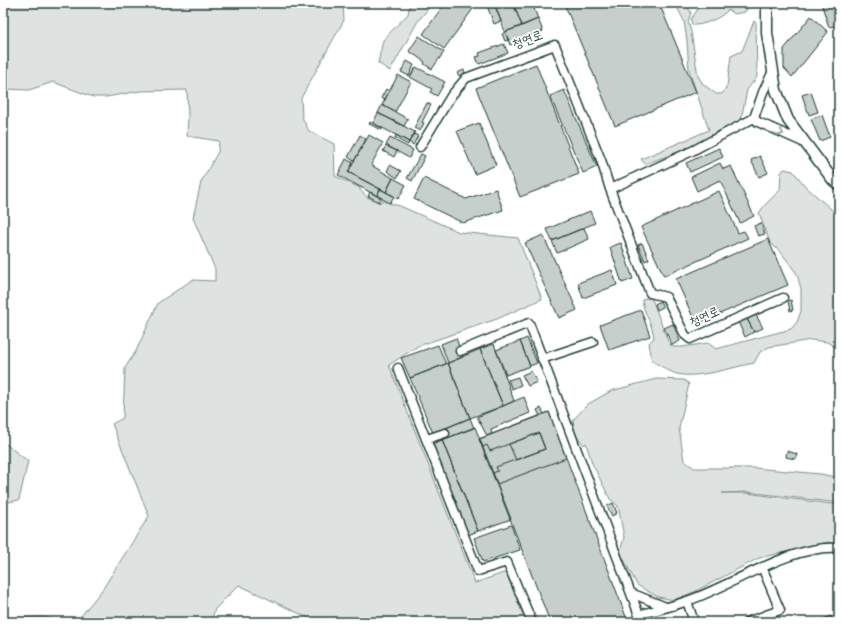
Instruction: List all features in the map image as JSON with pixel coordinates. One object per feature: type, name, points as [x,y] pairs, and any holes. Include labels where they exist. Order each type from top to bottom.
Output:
[{"type":"main road","points":[[767,3],[767,33],[772,73],[776,90],[788,120],[829,168],[839,174]]},
{"type":"main road","points":[[812,149],[839,185]]},
{"type":"street","name":"청연로","points":[[420,147],[451,96],[466,78],[555,45],[601,160],[610,189],[650,293],[666,297],[685,335],[690,339],[783,298]]},
{"type":"street","points":[[610,189],[692,151],[754,118],[763,92],[772,73]]},
{"type":"street","points":[[754,118],[758,122],[812,149]]},
{"type":"street","points":[[460,351],[529,323],[641,618],[666,607],[687,601],[762,568],[809,551],[825,547],[839,548]]},
{"type":"street","points":[[542,359],[593,342]]},
{"type":"street","points":[[398,368],[478,571],[507,562],[532,622]]},
{"type":"street","points":[[427,439],[445,433]]},
{"type":"street","points":[[747,622],[780,610],[762,568]]},
{"type":"street","points":[[631,593],[666,607]]},
{"type":"street","points":[[687,601],[694,622]]},
{"type":"shaded area","points":[[3,3],[343,3],[344,20],[301,98],[302,117],[309,131],[334,144],[335,176],[360,188],[360,190],[367,197],[380,203],[382,201],[400,206],[459,232],[518,238],[542,299],[497,319],[418,346],[389,365],[475,583],[506,572],[526,622],[317,622],[239,585],[215,609],[211,622],[76,622],[102,590],[149,516],[112,424],[123,418],[125,368],[136,351],[158,303],[192,280],[215,281],[215,269],[193,218],[201,182],[218,152],[219,141],[187,136],[187,90],[140,91],[106,97],[93,97],[53,82],[29,90],[3,89]]},
{"type":"shaded area","points":[[410,3],[433,3],[418,21],[390,71],[378,63],[383,40],[408,14]]},
{"type":"shaded area","points":[[675,3],[686,3],[691,13],[688,21],[698,76],[703,84],[716,94],[722,94],[727,86],[731,56],[742,51],[754,21],[756,23],[757,77],[747,90],[741,120],[694,146],[645,164],[641,159],[709,130],[689,70],[684,21]]},
{"type":"shaded area","points":[[702,3],[745,3],[748,7],[745,12],[734,14],[728,10],[712,21],[692,25],[691,19]]},
{"type":"shaded area","points":[[784,169],[793,171],[806,187],[839,216],[839,349],[827,342],[811,340],[769,347],[760,352],[754,363],[716,372],[695,375],[677,374],[652,361],[649,343],[654,338],[643,305],[642,300],[645,298],[652,299],[669,344],[674,347],[708,343],[716,349],[791,329],[797,322],[801,311],[801,289],[797,274],[781,252],[770,243],[759,213],[780,190],[781,173]]},
{"type":"shaded area","points":[[656,379],[684,380],[689,384],[679,428],[684,461],[694,468],[754,468],[821,474],[839,478],[839,503],[748,492],[722,493],[746,493],[839,505],[839,544],[828,542],[759,558],[694,592],[674,600],[658,597],[637,585],[620,552],[624,537],[618,506],[610,499],[592,463],[586,443],[584,445],[575,434],[573,420],[588,404],[611,391]]},
{"type":"shaded area","points":[[3,442],[28,461],[19,500],[3,503]]},
{"type":"shaded area","points":[[43,617],[70,622],[8,622],[9,618]]},
{"type":"building","points":[[445,3],[470,3],[475,6],[444,49],[423,34]]},
{"type":"building","points":[[486,3],[494,3],[501,21],[494,24]]},
{"type":"building","points":[[494,3],[513,3],[522,26],[505,32]]},
{"type":"building","points":[[513,3],[532,3],[538,19],[522,26]]},
{"type":"building","points":[[564,3],[659,3],[696,92],[615,126]]},
{"type":"building","points":[[821,3],[839,3],[839,25],[829,27]]},
{"type":"building","points":[[811,16],[828,32],[792,77],[784,68],[784,49]]},
{"type":"building","points":[[538,19],[543,31],[510,45],[505,32]]},
{"type":"building","points":[[505,32],[509,40],[505,41],[502,34]]},
{"type":"building","points":[[419,36],[444,52],[432,69],[409,51]]},
{"type":"building","points":[[504,44],[508,53],[479,64],[476,57],[480,56],[479,53]]},
{"type":"building","points":[[407,61],[414,65],[409,76],[401,72]]},
{"type":"building","points":[[536,64],[579,174],[520,197],[476,88]]},
{"type":"building","points":[[416,67],[445,82],[437,96],[430,92],[432,89],[410,77]]},
{"type":"building","points":[[464,70],[465,73],[459,76],[457,73]]},
{"type":"building","points":[[398,75],[411,82],[395,112],[382,105]]},
{"type":"building","points":[[386,89],[389,91],[385,100],[381,98]]},
{"type":"building","points":[[564,90],[597,167],[583,173],[550,96]]},
{"type":"building","points":[[811,92],[818,112],[809,115],[802,95]]},
{"type":"building","points":[[427,103],[431,105],[422,122],[424,123],[420,131],[414,128]]},
{"type":"building","points":[[382,105],[408,119],[404,126],[378,113]]},
{"type":"building","points":[[378,113],[415,132],[409,142],[373,123]]},
{"type":"building","points":[[822,115],[830,137],[820,141],[811,119]]},
{"type":"building","points":[[370,122],[382,128],[382,130],[369,124]]},
{"type":"building","points":[[479,123],[496,165],[475,174],[457,131]]},
{"type":"building","points":[[414,134],[418,136],[413,145],[409,142]]},
{"type":"building","points":[[360,135],[366,139],[354,161],[348,157]]},
{"type":"building","points":[[369,135],[383,143],[371,165],[393,178],[386,192],[348,172]]},
{"type":"building","points":[[396,135],[409,142],[408,145],[395,138]]},
{"type":"building","points":[[390,138],[413,150],[409,158],[386,145]]},
{"type":"building","points":[[386,146],[397,151],[394,157],[383,151]]},
{"type":"building","points":[[719,148],[723,157],[690,172],[686,163]]},
{"type":"building","points":[[421,154],[425,156],[412,181],[407,178]]},
{"type":"building","points":[[760,156],[768,173],[759,177],[751,160]]},
{"type":"building","points":[[346,159],[353,163],[348,172],[380,189],[377,196],[338,175]]},
{"type":"building","points":[[720,163],[723,169],[731,166],[754,216],[740,223],[720,180],[697,191],[691,177]]},
{"type":"building","points":[[390,165],[401,171],[397,178],[387,171]]},
{"type":"building","points":[[393,178],[406,185],[398,199],[386,192]]},
{"type":"building","points":[[424,178],[466,199],[496,189],[503,210],[463,223],[414,199]]},
{"type":"building","points":[[380,189],[394,196],[390,203],[377,196]]},
{"type":"building","points":[[719,191],[738,233],[744,231],[748,238],[664,276],[641,227]]},
{"type":"building","points":[[370,192],[382,198],[379,202],[368,196]]},
{"type":"building","points":[[590,211],[595,223],[552,241],[547,229]]},
{"type":"building","points":[[761,223],[765,234],[758,236],[754,226]]},
{"type":"building","points":[[584,228],[589,239],[557,253],[552,241]]},
{"type":"building","points":[[543,235],[577,310],[559,318],[525,243]]},
{"type":"building","points":[[768,239],[788,285],[696,324],[676,279]]},
{"type":"building","points":[[621,243],[633,279],[622,283],[610,247]]},
{"type":"building","points":[[642,243],[649,259],[645,261],[638,245]]},
{"type":"building","points":[[612,270],[617,285],[583,298],[578,283]]},
{"type":"building","points":[[791,300],[793,310],[790,311],[788,301]]},
{"type":"building","points":[[660,301],[663,307],[657,310],[655,304]]},
{"type":"building","points":[[641,310],[650,336],[609,350],[600,325]]},
{"type":"building","points":[[755,313],[763,328],[754,332],[746,317]]},
{"type":"building","points":[[746,317],[754,332],[745,337],[738,322]]},
{"type":"building","points":[[673,324],[680,341],[672,345],[664,328]]},
{"type":"building","points":[[456,338],[463,357],[448,363],[441,344]]},
{"type":"building","points":[[527,338],[537,363],[530,366],[520,341]]},
{"type":"building","points":[[520,341],[530,366],[506,375],[496,350]]},
{"type":"building","points":[[494,344],[514,401],[503,406],[480,349]]},
{"type":"building","points":[[438,345],[446,364],[410,378],[401,358]]},
{"type":"building","points":[[480,349],[503,406],[470,418],[448,363]]},
{"type":"building","points":[[448,363],[470,418],[433,433],[410,378]]},
{"type":"building","points":[[531,371],[537,382],[528,386],[522,375]]},
{"type":"building","points":[[518,377],[521,385],[512,389],[508,380]]},
{"type":"building","points":[[524,397],[530,413],[491,429],[492,434],[487,436],[477,417]]},
{"type":"building","points":[[541,408],[544,414],[549,412],[628,622],[550,622],[479,439],[540,416],[537,410]]},
{"type":"building","points":[[549,412],[566,458],[497,484],[493,473],[498,471],[496,467],[545,449],[539,433],[490,451],[487,445],[483,447],[479,439]]},
{"type":"building","points":[[470,418],[474,428],[442,440],[439,431]]},
{"type":"building","points":[[475,427],[511,519],[478,531],[442,440]]},
{"type":"building","points":[[539,433],[545,449],[516,460],[509,444]]},
{"type":"building","points":[[442,440],[478,531],[468,535],[432,444]]},
{"type":"building","points":[[787,451],[797,454],[795,459],[786,457]]},
{"type":"building","points":[[613,503],[617,513],[612,516],[607,506]]},
{"type":"building","points":[[511,525],[520,550],[483,562],[474,538]]},
{"type":"building","points":[[831,616],[833,622],[816,622]]}]
